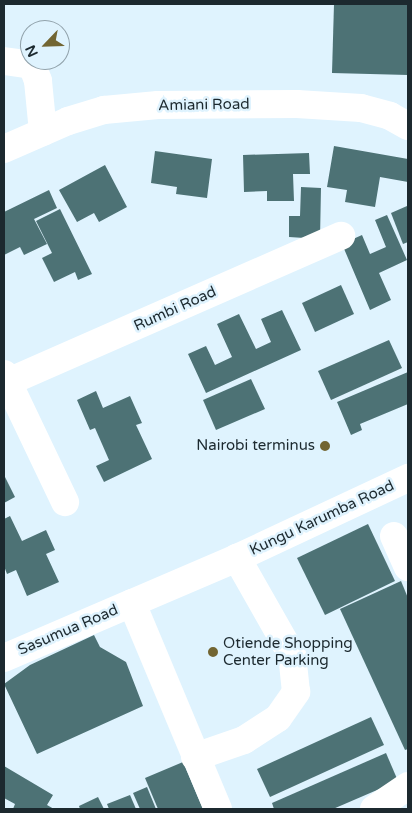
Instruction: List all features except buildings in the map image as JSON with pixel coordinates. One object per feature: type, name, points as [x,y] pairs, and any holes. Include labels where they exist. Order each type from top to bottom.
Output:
[{"type":"street","points":[[4,61],[32,65],[38,80],[44,132]]},
{"type":"street","name":"Amiani Road","points":[[4,149],[68,121],[104,110],[220,104],[361,108],[390,116],[408,126]]},
{"type":"street","name":"Rumbi Road","points":[[65,502],[6,378],[341,236]]},
{"type":"street","name":"Kungu Karumba Road","points":[[132,603],[236,558],[408,478]]},
{"type":"street","points":[[394,536],[408,567]]},
{"type":"street","points":[[195,757],[244,740],[258,731],[278,718],[296,692],[292,655],[236,558]]},
{"type":"street","points":[[132,603],[218,809]]},
{"type":"street","name":"Sasumua Road","points":[[4,658],[132,603]]},
{"type":"street","points":[[374,809],[408,786]]},
{"type":"place","name":"Nairobi terminus","points":[[325,446]]},
{"type":"place","name":"Otiende Shopping Center Parking","points":[[213,652]]}]
